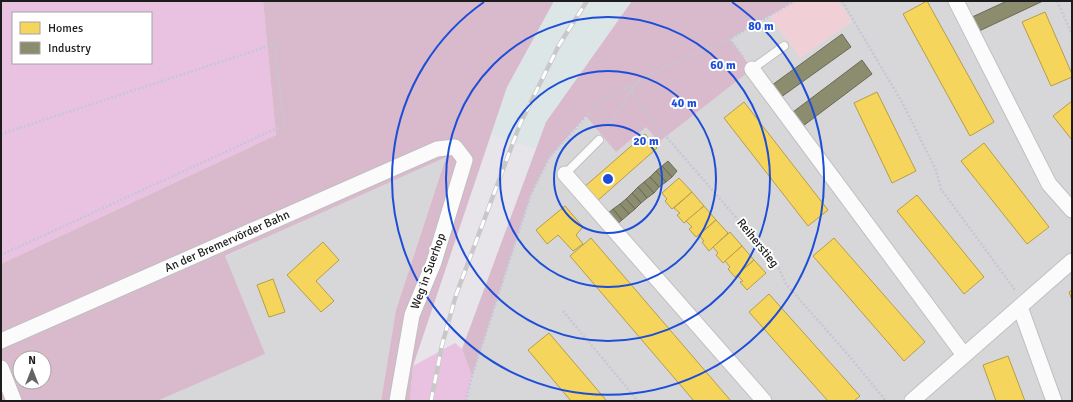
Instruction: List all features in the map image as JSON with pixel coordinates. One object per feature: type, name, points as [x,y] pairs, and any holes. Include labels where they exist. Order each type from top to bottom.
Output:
[{"type":"street","points":[[956,1],[1049,184],[1072,210]]},
{"type":"street","points":[[752,69],[964,356]]},
{"type":"street","name":"An der Bremervörder Bahn","points":[[1,341],[437,149],[455,147]]},
{"type":"street","name":"Weg in Suerhop","points":[[397,401],[412,315],[434,262],[465,160],[455,147]]},
{"type":"street","points":[[565,174],[764,401]]},
{"type":"street","points":[[912,401],[1072,261]]},
{"type":"street","points":[[1022,305],[1054,401]]},
{"type":"street","points":[[1,368],[14,401]]},
{"type":"lane","points":[[752,69],[784,46]]},
{"type":"lane","points":[[565,174],[599,140]]},
{"type":"path","points":[[466,401],[472,376],[530,194],[549,158],[598,104],[637,81],[667,66],[730,39],[795,1]]},
{"type":"path","points":[[842,1],[902,102],[936,170],[941,189],[1022,305]]},
{"type":"path","points":[[1057,1],[1072,34]]},
{"type":"path","points":[[730,39],[752,69]]},
{"type":"path","points":[[1,134],[275,44],[284,125],[1,255]]},
{"type":"path","points":[[599,140],[637,81]]},
{"type":"path","name":"Reiherstieg","points":[[629,86],[644,111],[778,266],[786,284],[845,351],[886,401]]},
{"type":"path","points":[[563,311],[638,401]]},
{"type":"shaded area","points":[[1,1],[263,1],[276,135],[1,264]]},
{"type":"shaded area","points":[[263,1],[554,1],[507,87],[413,366],[410,401],[381,401],[396,310],[446,157],[225,256],[265,354],[157,401],[1,401],[1,264],[276,135]]},
{"type":"shaded area","points":[[554,1],[632,1],[546,122],[536,149],[491,135],[507,87]]},
{"type":"shaded area","points":[[632,1],[795,1],[730,39],[752,69],[659,142],[646,127],[616,152],[586,116],[549,158],[531,194],[472,376],[462,349],[546,122]]},
{"type":"shaded area","points":[[795,1],[838,1],[852,21],[800,58],[770,16]]},
{"type":"shaded area","points":[[838,1],[1072,1],[1072,401],[466,401],[472,376],[531,194],[549,158],[587,116],[647,127],[659,142],[751,69],[730,39],[770,16],[800,58],[852,21]]},
{"type":"shaded area","points":[[446,156],[396,310],[381,401],[157,401],[264,354],[224,257]]},
{"type":"shaded area","points":[[455,343],[462,349],[472,376],[466,401],[410,401],[413,366]]},
{"type":"building: Homes","points":[[927,1],[994,122],[970,136],[903,14]]},
{"type":"building: Homes","points":[[1045,12],[1072,74],[1072,77],[1051,86],[1022,22]]},
{"type":"building: Homes","points":[[877,92],[916,171],[892,183],[854,103]]},
{"type":"building: Homes","points":[[1072,101],[1072,140],[1053,116]]},
{"type":"building: Homes","points":[[744,102],[828,210],[808,226],[724,118]]},
{"type":"building: Homes","points":[[645,134],[657,148],[596,202],[583,188]]},
{"type":"building: Homes","points":[[984,143],[1049,227],[1027,244],[961,161]]},
{"type":"building: Homes","points":[[679,178],[692,192],[672,209],[665,201],[667,199],[662,193]]},
{"type":"building: Homes","points":[[692,192],[704,206],[684,223],[677,215],[680,213],[674,208]]},
{"type":"building: Homes","points":[[917,195],[984,277],[964,294],[897,211]]},
{"type":"building: Homes","points":[[565,206],[583,227],[576,235],[583,244],[573,251],[558,235],[547,244],[536,230]]},
{"type":"building: Homes","points":[[704,206],[716,220],[696,237],[689,229],[692,227],[686,221]]},
{"type":"building: Homes","points":[[716,220],[728,233],[709,251],[699,235]]},
{"type":"building: Homes","points":[[730,232],[742,246],[723,263],[716,255],[718,253],[713,247]]},
{"type":"building: Homes","points":[[591,238],[731,401],[694,401],[570,256]]},
{"type":"building: Homes","points":[[834,238],[925,342],[904,361],[813,256]]},
{"type":"building: Homes","points":[[323,242],[339,260],[316,281],[334,301],[321,312],[287,275]]},
{"type":"building: Homes","points":[[742,246],[754,260],[735,277],[728,269],[730,267],[725,261]]},
{"type":"building: Homes","points":[[754,260],[766,273],[747,290],[740,282],[743,281],[737,275]]},
{"type":"building: Homes","points":[[273,279],[285,312],[269,317],[257,285]]},
{"type":"building: Homes","points":[[1072,290],[1072,300],[1069,292]]},
{"type":"building: Homes","points":[[769,294],[860,396],[854,401],[828,401],[749,312]]},
{"type":"building: Homes","points":[[549,333],[606,400],[605,401],[571,401],[528,350]]},
{"type":"building: Homes","points":[[1008,356],[1025,401],[996,401],[983,365]]},
{"type":"building: Industry","points":[[1007,1],[1043,1],[977,32],[970,18]]},
{"type":"building: Industry","points":[[842,34],[851,47],[777,100],[768,88]]},
{"type":"building: Industry","points":[[862,60],[872,74],[799,129],[789,115]]},
{"type":"building: Industry","points":[[668,161],[677,171],[672,177],[662,166]]},
{"type":"building: Industry","points":[[662,166],[672,177],[666,182],[656,171]]},
{"type":"building: Industry","points":[[656,171],[666,182],[659,187],[650,177]]},
{"type":"building: Industry","points":[[650,177],[659,187],[654,193],[644,182]]},
{"type":"building: Industry","points":[[644,182],[654,193],[647,198],[638,187]]},
{"type":"building: Industry","points":[[638,187],[647,198],[641,203],[632,193]]},
{"type":"building: Industry","points":[[632,193],[641,203],[635,209],[626,199]]},
{"type":"building: Industry","points":[[626,199],[635,209],[629,214],[620,204]]},
{"type":"building: Industry","points":[[620,204],[629,214],[622,220],[613,209]]},
{"type":"building: Industry","points":[[613,209],[622,220],[616,225],[607,214]]},
{"type":"railway","points":[[431,401],[442,345],[456,295],[520,124],[559,45],[587,1]]}]
